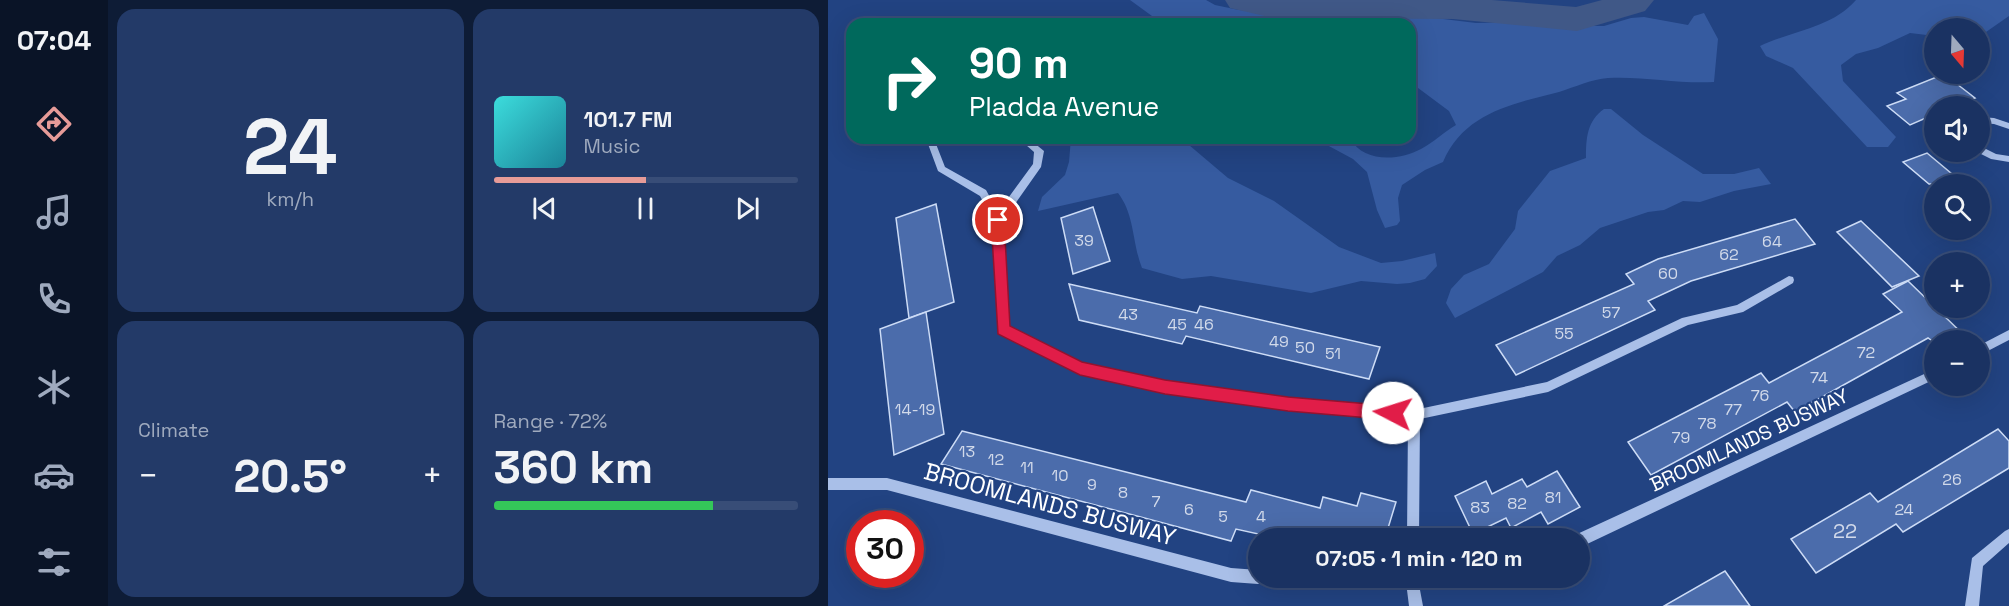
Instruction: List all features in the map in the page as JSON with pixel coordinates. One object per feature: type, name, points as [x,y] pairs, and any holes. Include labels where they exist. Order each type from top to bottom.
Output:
[{"type":"street","points":[[1990,120],[2009,126]]},
{"type":"street","points":[[932,144],[941,169],[982,193],[998,220],[1003,330],[1080,369],[1165,387],[1288,404],[1413,415],[1548,387],[1686,321],[1739,309],[1789,280]]},
{"type":"street","points":[[998,220],[1038,165],[1039,151],[1030,144]]},
{"type":"street","points":[[1990,155],[2009,159]]},
{"type":"street","points":[[1990,345],[2009,335]]},
{"type":"street","name":"BROOMLANDS BUSWAY","points":[[1590,535],[1924,379]]},
{"type":"street","points":[[1413,415],[1413,528]]},
{"type":"street","name":"BROOMLANDS BUSWAY","points":[[828,484],[886,484],[1231,576],[1248,577]]},
{"type":"street","points":[[1972,606],[1977,563],[2009,535]]},
{"type":"street","points":[[1413,588],[1416,606]]},
{"type":"shaded area","points":[[1130,0],[1206,0],[1215,5],[1239,10],[1357,18],[1155,18]]},
{"type":"shaded area","points":[[1856,0],[2009,0],[2009,16],[1990,29],[1990,18],[1924,18],[1924,35],[1910,33],[1878,48],[1856,54],[1841,65],[1843,81],[1896,137],[1888,147],[1867,147],[1793,68],[1766,56],[1760,46],[1823,23]]},
{"type":"shaded area","points":[[1704,13],[1718,39],[1714,82],[1634,78],[1602,79],[1524,101],[1491,113],[1463,132],[1452,145],[1443,162],[1425,170],[1402,185],[1398,198],[1400,221],[1397,225],[1385,228],[1377,210],[1367,172],[1353,159],[1325,144],[1354,144],[1372,156],[1402,156],[1421,149],[1456,125],[1449,111],[1416,86],[1416,18],[1357,18],[1427,17],[1476,23],[1528,22],[1604,26],[1631,18],[1644,17],[1688,25],[1694,16]]},
{"type":"shaded area","points":[[1604,109],[1611,109],[1643,135],[1703,174],[1734,174],[1759,168],[1771,184],[1734,191],[1700,202],[1683,201],[1664,210],[1648,212],[1600,228],[1580,245],[1557,256],[1543,272],[1455,318],[1446,303],[1451,289],[1464,275],[1489,264],[1515,229],[1518,211],[1550,171],[1586,158],[1589,130],[1594,119]]},
{"type":"shaded area","points":[[1070,144],[1187,144],[1228,178],[1274,201],[1339,247],[1381,263],[1402,261],[1435,253],[1437,266],[1425,279],[1410,283],[1361,281],[1311,293],[1211,276],[1182,279],[1142,268],[1128,210],[1118,193],[1038,211],[1042,197],[1065,175]]},
{"type":"building","points":[[1924,82],[1924,84],[1957,84],[1972,96],[1924,96],[1924,119],[1910,125],[1887,106],[1906,99],[1897,93]]},
{"type":"building","points":[[1924,154],[1924,162],[1938,162],[1952,174],[1924,174],[1924,180],[1903,162]]},
{"type":"building","points":[[936,204],[954,302],[909,318],[896,218]]},
{"type":"building","points":[[1093,207],[1110,261],[1073,274],[1061,218]]},
{"type":"building","points":[[1795,219],[1815,244],[1691,281],[1648,301],[1655,310],[1516,375],[1496,345],[1634,284],[1626,274],[1658,259]]},
{"type":"building","points":[[1861,221],[1919,276],[1892,287],[1837,232]]},
{"type":"building","points":[[1908,281],[1924,296],[1924,318],[1946,318],[1959,330],[1924,330],[1924,340],[1795,412],[1787,402],[1651,475],[1628,442],[1761,373],[1769,383],[1902,312],[1883,294]]},
{"type":"building","points":[[1069,284],[1197,313],[1200,306],[1380,347],[1369,379],[1186,336],[1182,344],[1079,320]]},
{"type":"building","points":[[926,312],[944,434],[894,455],[880,329]]},
{"type":"building","points":[[1998,429],[2009,441],[2009,468],[1903,532],[1896,524],[1816,573],[1791,539],[1870,493],[1878,502]]},
{"type":"building","points":[[962,431],[1246,502],[1251,490],[1320,508],[1323,497],[1357,506],[1361,493],[1396,502],[1388,528],[1248,528],[1248,532],[1236,529],[1231,541],[941,464]]},
{"type":"building","points":[[1557,471],[1580,507],[1548,524],[1541,512],[1511,528],[1506,518],[1485,528],[1470,528],[1455,496],[1486,481],[1492,494],[1522,479],[1527,487]]},
{"type":"building","points":[[1725,571],[1750,606],[1664,606]]},
{"type":"waterway","points":[[1243,0],[1273,7],[1453,8],[1577,19],[1636,0]]},
{"type":"route","points":[[998,220],[1003,330],[1080,369],[1165,387],[1288,404],[1393,413]]}]
